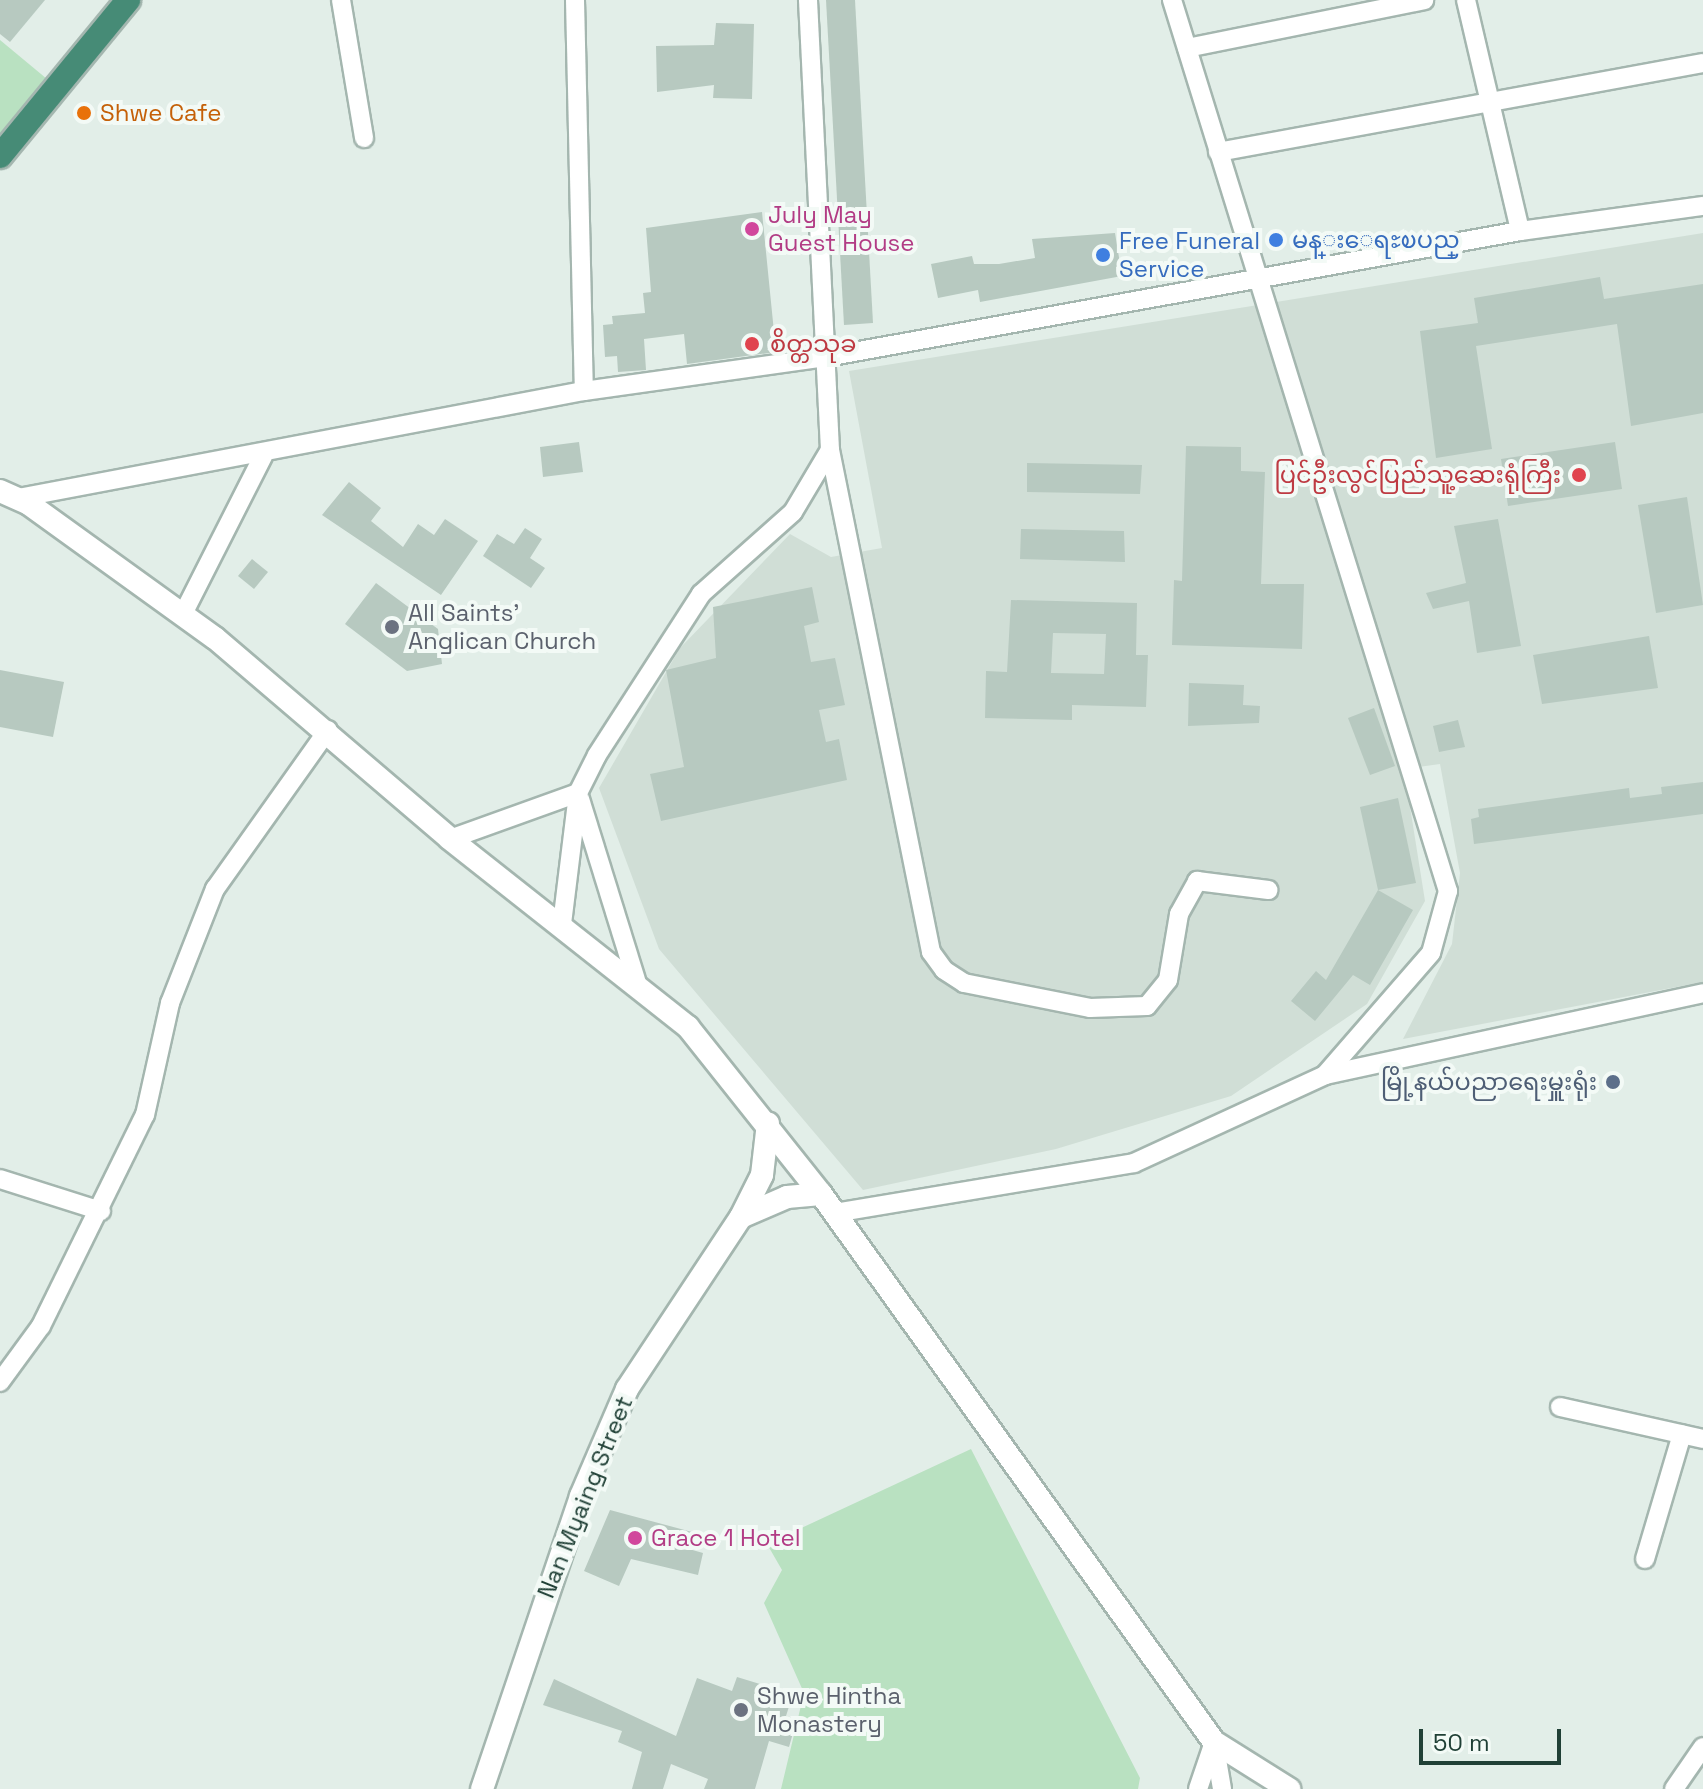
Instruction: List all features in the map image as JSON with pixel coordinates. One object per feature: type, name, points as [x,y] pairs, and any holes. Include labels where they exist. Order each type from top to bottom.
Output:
[{"type":"highway","points":[[0,156],[128,0]]},
{"type":"street","points":[[341,0],[364,138]]},
{"type":"street","points":[[575,0],[584,391]]},
{"type":"street","points":[[808,0],[830,450],[931,952],[944,970],[964,983],[1090,1008],[1147,1006],[1168,980],[1179,914],[1197,881],[1268,890]]},
{"type":"street","points":[[1172,0],[1448,891],[1431,953],[1325,1075]]},
{"type":"street","points":[[1187,48],[1424,0]]},
{"type":"street","points":[[1466,0],[1520,231]]},
{"type":"street","points":[[1218,152],[1703,63]]},
{"type":"street","points":[[9,494],[263,456],[584,391],[826,357],[1520,231],[1703,206]]},
{"type":"street","points":[[562,924],[578,793],[654,658],[701,594],[793,512],[830,450]]},
{"type":"street","points":[[183,614],[263,456]]},
{"type":"street","points":[[9,494],[183,614],[328,730],[450,839],[637,983],[688,1027],[768,1123],[835,1213],[1214,1742],[1289,1789]]},
{"type":"street","points":[[0,1382],[41,1326],[101,1211],[145,1115],[170,1003],[215,889],[328,730]]},
{"type":"street","points":[[450,839],[578,793]]},
{"type":"street","points":[[578,793],[637,983]]},
{"type":"street","points":[[835,1213],[1134,1163],[1325,1075],[1703,993]]},
{"type":"street","name":"Nan Myaing Street","points":[[482,1789],[575,1510],[627,1389],[741,1217],[762,1175],[768,1123]]},
{"type":"street","points":[[0,1179],[101,1211]]},
{"type":"street","points":[[741,1217],[787,1197],[821,1194]]},
{"type":"street","points":[[1560,1407],[1703,1439]]},
{"type":"street","points":[[1645,1559],[1682,1434]]},
{"type":"street","points":[[1198,1789],[1214,1742]]},
{"type":"street","points":[[1214,1742],[1222,1789]]},
{"type":"street","points":[[1674,1789],[1703,1747]]},
{"type":"shaded area","points":[[1703,233],[1703,982],[1403,1039],[1452,944],[1460,873],[1440,764],[1404,769],[1425,901],[1367,1004],[1231,1096],[1056,1149],[863,1190],[659,949],[599,788],[680,648],[790,534],[831,557],[882,548],[849,371]]},
{"type":"green space","points":[[0,40],[47,79],[0,134]]},
{"type":"green space","points":[[971,1449],[1140,1778],[1138,1789],[781,1789],[804,1693],[764,1603],[782,1570],[767,1544]]},
{"type":"building","points":[[0,0],[45,0],[10,42],[0,34]]},
{"type":"building","points":[[826,0],[855,0],[873,323],[844,325]]},
{"type":"building","points":[[716,23],[754,24],[752,99],[713,98],[714,85],[657,92],[656,46],[714,45]]},
{"type":"building","points":[[762,212],[776,352],[687,364],[684,334],[644,339],[646,370],[618,372],[617,356],[605,357],[603,325],[613,324],[612,316],[645,313],[643,293],[651,292],[646,228]]},
{"type":"building","points":[[1115,233],[1122,276],[980,302],[978,290],[938,298],[931,264],[972,256],[974,264],[999,264],[1035,258],[1032,239]]},
{"type":"building","points":[[1600,277],[1604,299],[1703,284],[1703,413],[1631,426],[1617,324],[1476,346],[1492,449],[1436,458],[1420,331],[1478,323],[1474,298]]},
{"type":"building","points":[[579,442],[583,472],[543,477],[540,447]]},
{"type":"building","points":[[1615,442],[1622,489],[1508,506],[1501,459]]},
{"type":"building","points":[[1186,446],[1241,447],[1241,471],[1265,472],[1261,584],[1304,584],[1302,649],[1172,645],[1174,580],[1182,581]]},
{"type":"building","points":[[1027,463],[1142,465],[1140,494],[1027,492]]},
{"type":"building","points":[[349,482],[381,508],[371,521],[403,547],[418,524],[434,535],[445,519],[478,541],[441,595],[322,515]]},
{"type":"building","points":[[1687,497],[1703,605],[1656,613],[1638,505]]},
{"type":"building","points":[[1498,519],[1521,646],[1477,653],[1469,601],[1433,609],[1426,593],[1466,583],[1454,526]]},
{"type":"building","points":[[525,528],[542,539],[530,558],[545,568],[531,588],[483,556],[497,534],[514,544]]},
{"type":"building","points":[[1021,529],[1124,531],[1125,562],[1020,559]]},
{"type":"building","points":[[252,559],[268,572],[254,589],[238,576]]},
{"type":"building","name":"All Saints' Anglican Church","points":[[376,583],[438,629],[442,664],[407,671],[345,624]]},
{"type":"building","points":[[812,587],[819,622],[804,626],[811,662],[835,658],[845,705],[819,710],[826,742],[839,739],[847,780],[661,821],[650,774],[684,767],[666,670],[716,658],[713,607]]},
{"type":"building","points":[[1011,600],[1137,603],[1136,655],[1148,655],[1146,707],[1072,705],[1072,720],[985,718],[986,671],[1007,672]],"holes":[[[1053,633],[1106,634],[1104,674],[1051,673]]]},
{"type":"building","points":[[1649,636],[1658,688],[1542,704],[1533,655]]},
{"type":"building","points":[[0,670],[64,682],[53,737],[0,727]]},
{"type":"building","points":[[1189,683],[1244,685],[1243,705],[1260,706],[1259,723],[1188,726]]},
{"type":"building","points":[[1374,708],[1395,766],[1370,775],[1348,718]]},
{"type":"building","points":[[1458,720],[1465,747],[1439,752],[1433,726]]},
{"type":"building","points":[[1703,782],[1703,814],[1474,844],[1471,819],[1479,817],[1478,809],[1629,788],[1630,798],[1662,794],[1661,787]]},
{"type":"building","points":[[1398,798],[1416,883],[1378,890],[1360,807]]},
{"type":"building","points":[[1378,890],[1413,910],[1370,985],[1353,975],[1315,1021],[1291,1001],[1316,971],[1326,980]]},
{"type":"building","points":[[610,1510],[692,1532],[689,1549],[703,1553],[698,1575],[631,1559],[619,1586],[584,1571]]},
{"type":"building","points":[[737,1677],[793,1694],[786,1716],[797,1719],[789,1747],[769,1741],[755,1789],[704,1789],[708,1779],[671,1764],[663,1789],[632,1789],[642,1752],[618,1742],[622,1731],[543,1705],[554,1679],[676,1736],[697,1678],[732,1691]]},
{"type":"place","name":"Shwe Cafe","points":[[84,113]]},
{"type":"place","name":"July May Guest House","points":[[752,229]]},
{"type":"place","name":"မန္းေရႊၿပည္","points":[[1276,240]]},
{"type":"place","name":"Free Funeral Service","points":[[1103,255]]},
{"type":"place","name":"စိတ္တသုခ","points":[[752,344]]},
{"type":"place","name":"ပြင်ဦးလွင်ပြည်သူ့ဆေးရုံကြီး","points":[[1579,475]]},
{"type":"place","name":"All Saints' Anglican Church","points":[[392,627]]},
{"type":"place","name":"မြို့နယ်ပညာရေးမှူးရုံး","points":[[1613,1082]]},
{"type":"place","name":"Grace 1 Hotel","points":[[635,1538]]},
{"type":"place","name":"Shwe Hintha Monastery","points":[[741,1710]]}]
